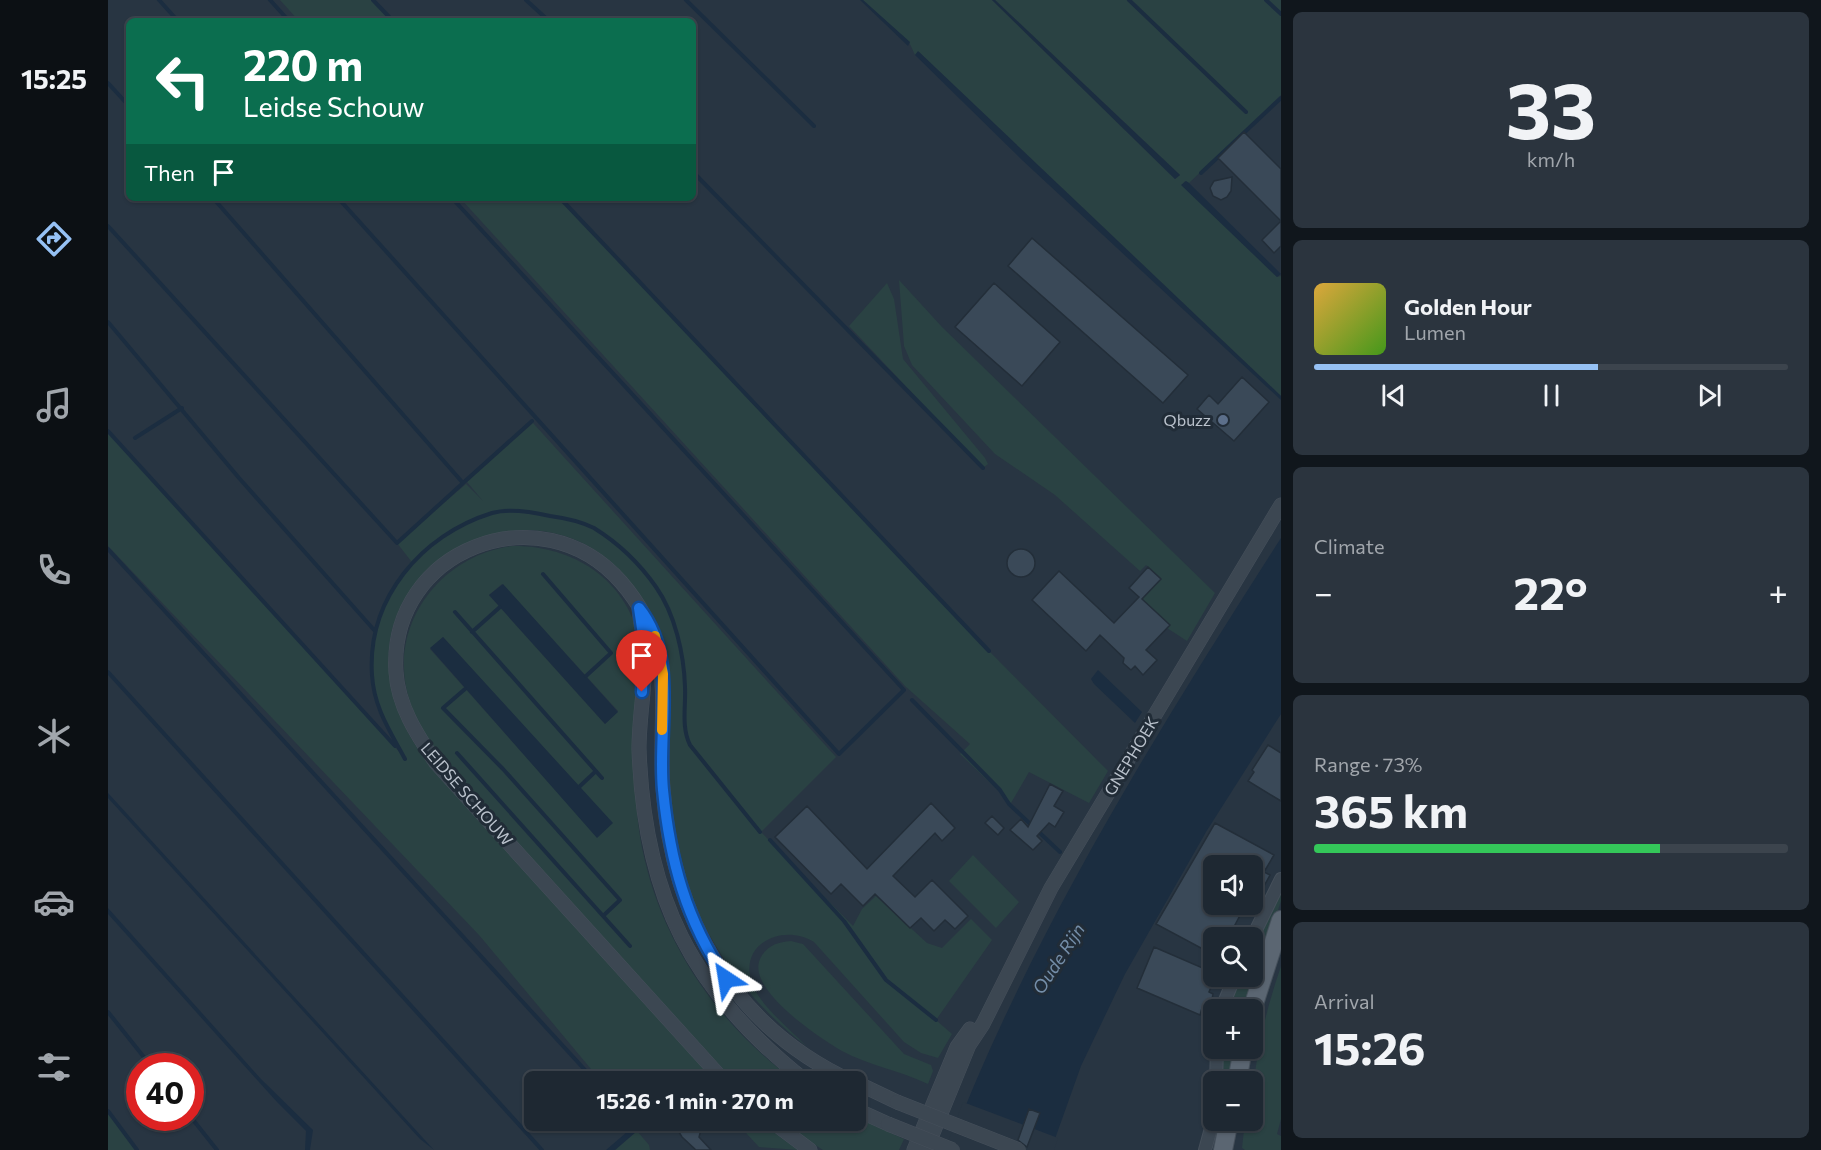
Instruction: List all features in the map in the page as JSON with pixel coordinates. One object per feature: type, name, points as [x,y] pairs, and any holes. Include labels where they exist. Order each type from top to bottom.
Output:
[{"type":"main road","points":[[1256,999],[1281,920]]},
{"type":"main road","points":[[1223,1150],[1227,1131]]},
{"type":"street","name":"GNEPHOEK","points":[[926,1150],[969,1045],[989,1011],[1051,888],[1281,505]]},
{"type":"street","name":"LEIDSE SCHOUW","points":[[715,1071],[436,763],[417,736],[399,694],[396,654],[406,614],[427,581],[442,566],[478,545],[508,537],[529,537],[573,547],[592,557],[612,572],[649,620],[660,658],[664,689],[663,789],[676,875],[694,921],[712,958],[754,1012],[805,1055],[829,1071]]},
{"type":"street","name":"LEIDSE SCHOUW","points":[[639,608],[644,642],[639,746],[642,805],[661,892],[693,960],[721,1001],[774,1056],[793,1071]]},
{"type":"street","points":[[1257,927],[1281,879]]},
{"type":"street","name":"GNEPHOEK","points":[[914,1150],[957,1047],[975,1023],[989,1011]]},
{"type":"street","name":"LEIDSE SCHOUW","points":[[866,1088],[1019,1150]]},
{"type":"street","points":[[866,1114],[952,1150]]},
{"type":"street","points":[[785,1131],[810,1150]]},
{"type":"street","points":[[1205,1150],[1210,1131]]},
{"type":"green space","points":[[280,0],[373,0],[390,18],[296,18]]},
{"type":"green space","points":[[863,0],[992,0],[1175,179],[1180,175],[995,0],[1281,0],[1281,95],[1189,183],[1185,181],[1182,185],[1277,277],[1281,276],[1281,396],[919,52],[915,55],[909,42]]},
{"type":"green space","points":[[463,201],[562,201],[989,651],[1108,771],[1089,803],[1029,772],[1011,803],[960,754],[970,744],[905,686]]},
{"type":"green space","points":[[899,280],[942,327],[1215,593],[1187,641],[1167,628],[1139,601],[1161,578],[1146,565],[1140,571],[1055,495],[995,454],[912,365],[904,346]]},
{"type":"green space","points":[[887,283],[894,299],[903,359],[985,458],[988,464],[983,468],[849,326]]},
{"type":"green space","points":[[533,423],[836,757],[761,832],[853,926],[862,909],[876,896],[927,943],[942,948],[971,919],[992,940],[936,1020],[952,1034],[938,1058],[921,1053],[904,1042],[814,942],[801,936],[776,936],[765,941],[756,949],[751,959],[749,972],[753,986],[763,1002],[806,1046],[779,1024],[734,973],[715,945],[699,915],[686,884],[677,851],[668,802],[659,639],[622,573],[571,538],[514,531],[460,547],[416,583],[391,634],[394,697],[432,768],[708,1071],[593,1071],[479,935],[108,546],[108,431],[403,756],[383,721],[376,700],[372,679],[375,637],[389,598],[411,561],[397,543],[466,484],[483,501],[467,482]]},
{"type":"green space","points":[[512,546],[534,547],[575,559],[593,569],[622,599],[632,617],[640,646],[636,802],[641,841],[654,894],[682,956],[700,984],[744,1037],[782,1071],[725,1071],[458,779],[425,734],[411,705],[405,677],[405,650],[411,625],[423,602],[440,581],[461,565],[485,553]],"holes":[[[502,584],[618,711],[605,724],[489,595]],[[443,637],[612,823],[597,837],[430,649]]]},
{"type":"green space","points":[[973,855],[1019,902],[996,928],[949,881]]},
{"type":"green space","points":[[1281,889],[1281,901],[1263,955],[1263,927]]},
{"type":"green space","points":[[791,941],[803,944],[904,1054],[931,1065],[933,1071],[928,1084],[842,1051],[786,1011],[763,983],[758,969],[761,957],[767,950],[782,942]]},
{"type":"green space","points":[[1281,966],[1281,1119],[1277,1134],[1281,1136],[1281,1150],[1245,1150],[1242,1148],[1244,1131],[1263,1131],[1263,1071],[1256,1071],[1257,1059],[1263,1059],[1263,1029]]},
{"type":"green space","points":[[1236,987],[1252,987],[1248,999],[1231,999]]},
{"type":"green space","points":[[1222,1059],[1233,1059],[1231,1071],[1221,1071]]},
{"type":"green space","points":[[108,1111],[132,1145],[137,1150],[108,1150]]},
{"type":"green space","points":[[866,1122],[904,1139],[899,1150],[823,1150],[794,1131],[866,1131]]},
{"type":"green space","points":[[637,1131],[649,1145],[650,1150],[615,1150]]},
{"type":"green space","points":[[744,1131],[772,1131],[798,1150],[759,1147]]},
{"type":"water","points":[[860,0],[863,0],[910,42],[908,46]]},
{"type":"water","points":[[992,0],[995,0],[1180,175],[1175,179]]},
{"type":"water","points":[[918,51],[1281,396],[1281,400],[1022,160],[915,55]]},
{"type":"water","points":[[1186,181],[1281,274],[1277,277],[1181,185]]},
{"type":"water","name":"Oude Rijn","points":[[1281,538],[1281,714],[1206,832],[1125,974],[1081,1066],[1051,1150],[948,1150],[1017,990],[1057,912],[1143,760]]},
{"type":"water","points":[[503,584],[618,712],[605,724],[489,595]]},
{"type":"water","points":[[443,637],[613,823],[597,838],[430,648]]},
{"type":"water","points":[[1098,670],[1142,712],[1135,723],[1094,684],[1091,679]]},
{"type":"water","points":[[108,793],[434,1150],[420,1139],[108,798]]},
{"type":"water","points":[[108,908],[261,1079],[313,1130],[310,1150],[305,1150],[306,1131],[277,1102],[108,914]]},
{"type":"water","points":[[628,1131],[637,1131],[615,1150],[606,1150]]},
{"type":"pier","points":[[963,1102],[1058,1138],[1054,1150],[945,1150]]},
{"type":"building","points":[[1244,132],[1281,169],[1281,221],[1218,158]]},
{"type":"building","points":[[1232,177],[1231,191],[1227,197],[1221,200],[1213,196],[1210,188],[1214,181]]},
{"type":"building","points":[[1281,221],[1281,246],[1274,253],[1262,240]]},
{"type":"building","points":[[1032,238],[1188,375],[1163,403],[1008,266]]},
{"type":"building","points":[[994,283],[1060,342],[1022,386],[955,327]]},
{"type":"building","points":[[1242,377],[1269,402],[1234,441],[1197,409],[1209,395],[1218,404]]},
{"type":"building","points":[[1021,549],[1031,553],[1035,563],[1031,573],[1021,577],[1011,573],[1007,563],[1011,553]]},
{"type":"building","points":[[1148,567],[1161,579],[1142,599],[1170,625],[1146,650],[1157,660],[1143,675],[1135,666],[1131,670],[1123,663],[1124,658],[1100,635],[1086,651],[1032,600],[1059,571],[1114,623],[1139,597],[1129,588]]},
{"type":"building","points":[[1268,745],[1281,753],[1281,801],[1248,781],[1254,772],[1252,770]]},
{"type":"building","points":[[1050,784],[1063,791],[1054,806],[1064,812],[1055,827],[1049,823],[1037,836],[1042,841],[1033,850],[1010,830],[1021,819],[1028,827]]},
{"type":"building","points":[[931,803],[955,828],[942,841],[935,833],[893,876],[915,897],[932,880],[968,916],[955,929],[945,920],[934,931],[921,918],[910,928],[875,894],[863,906],[841,884],[831,894],[775,837],[807,806],[867,869]]},
{"type":"building","points":[[992,816],[1004,828],[998,835],[985,823]]},
{"type":"building","points":[[1215,823],[1274,855],[1264,872],[1270,875],[1263,888],[1263,855],[1203,855],[1203,915],[1240,915],[1234,927],[1203,927],[1203,949],[1156,924]]},
{"type":"building","points":[[1154,947],[1203,968],[1203,987],[1211,987],[1209,992],[1213,994],[1212,999],[1203,999],[1200,1015],[1137,988]]},
{"type":"building","points":[[1029,1109],[1040,1113],[1027,1147],[1018,1140]]},
{"type":"building","points":[[678,1131],[701,1131],[699,1137],[711,1150],[696,1150]]},
{"type":"waterway","points":[[159,0],[175,18]]},
{"type":"waterway","points":[[270,0],[286,18]]},
{"type":"waterway","points":[[373,0],[390,18]]},
{"type":"waterway","points":[[526,0],[546,18]]},
{"type":"waterway","points":[[686,0],[814,126]]},
{"type":"waterway","points":[[1129,0],[1246,112]]},
{"type":"waterway","points":[[1266,0],[1281,14]]},
{"type":"waterway","points":[[108,83],[126,103]]},
{"type":"waterway","points":[[1201,173],[1281,98]]},
{"type":"waterway","points":[[696,175],[983,468]]},
{"type":"waterway","points":[[108,226],[397,543],[463,483],[216,201]]},
{"type":"waterway","points":[[341,201],[839,754],[904,690],[455,201]]},
{"type":"waterway","points":[[563,201],[989,651]]},
{"type":"waterway","points":[[108,322],[239,478],[375,631]]},
{"type":"waterway","points":[[135,438],[182,408]]},
{"type":"waterway","points":[[463,483],[532,421]]},
{"type":"waterway","points":[[108,431],[395,746]]},
{"type":"waterway","points":[[405,759],[379,709],[373,687],[373,647],[379,621],[389,596],[422,554],[443,537],[466,523],[492,513],[506,511],[521,511],[567,519],[594,528],[620,547],[643,570],[663,598],[673,622],[683,661],[687,738],[690,745],[760,832]]},
{"type":"waterway","points":[[108,549],[586,1071]]},
{"type":"waterway","points":[[543,574],[611,653],[586,676]]},
{"type":"waterway","points":[[472,632],[500,607]]},
{"type":"waterway","points":[[455,612],[602,778]]},
{"type":"waterway","points":[[108,672],[542,1150]]},
{"type":"waterway","points":[[465,689],[443,708],[503,769],[620,900],[603,916]]},
{"type":"waterway","points":[[912,700],[1000,790],[1009,804],[1060,852]]},
{"type":"waterway","points":[[457,753],[630,946]]},
{"type":"waterway","points":[[579,787],[596,771]]},
{"type":"waterway","points":[[770,840],[844,921],[886,980],[936,1020]]},
{"type":"waterway","points":[[108,1012],[141,1053]]},
{"type":"waterway","points":[[108,1111],[137,1150]]},
{"type":"waterway","points":[[202,1131],[217,1150]]},
{"type":"slow traffic","points":[[655,636],[663,674],[662,730]]},
{"type":"place","name":"Qbuzz","points":[[1223,420]]},
{"type":"route","points":[[642,692],[645,661],[639,608],[649,620],[663,674],[663,789],[676,875],[683,898],[694,921],[712,958],[726,979]]}]
